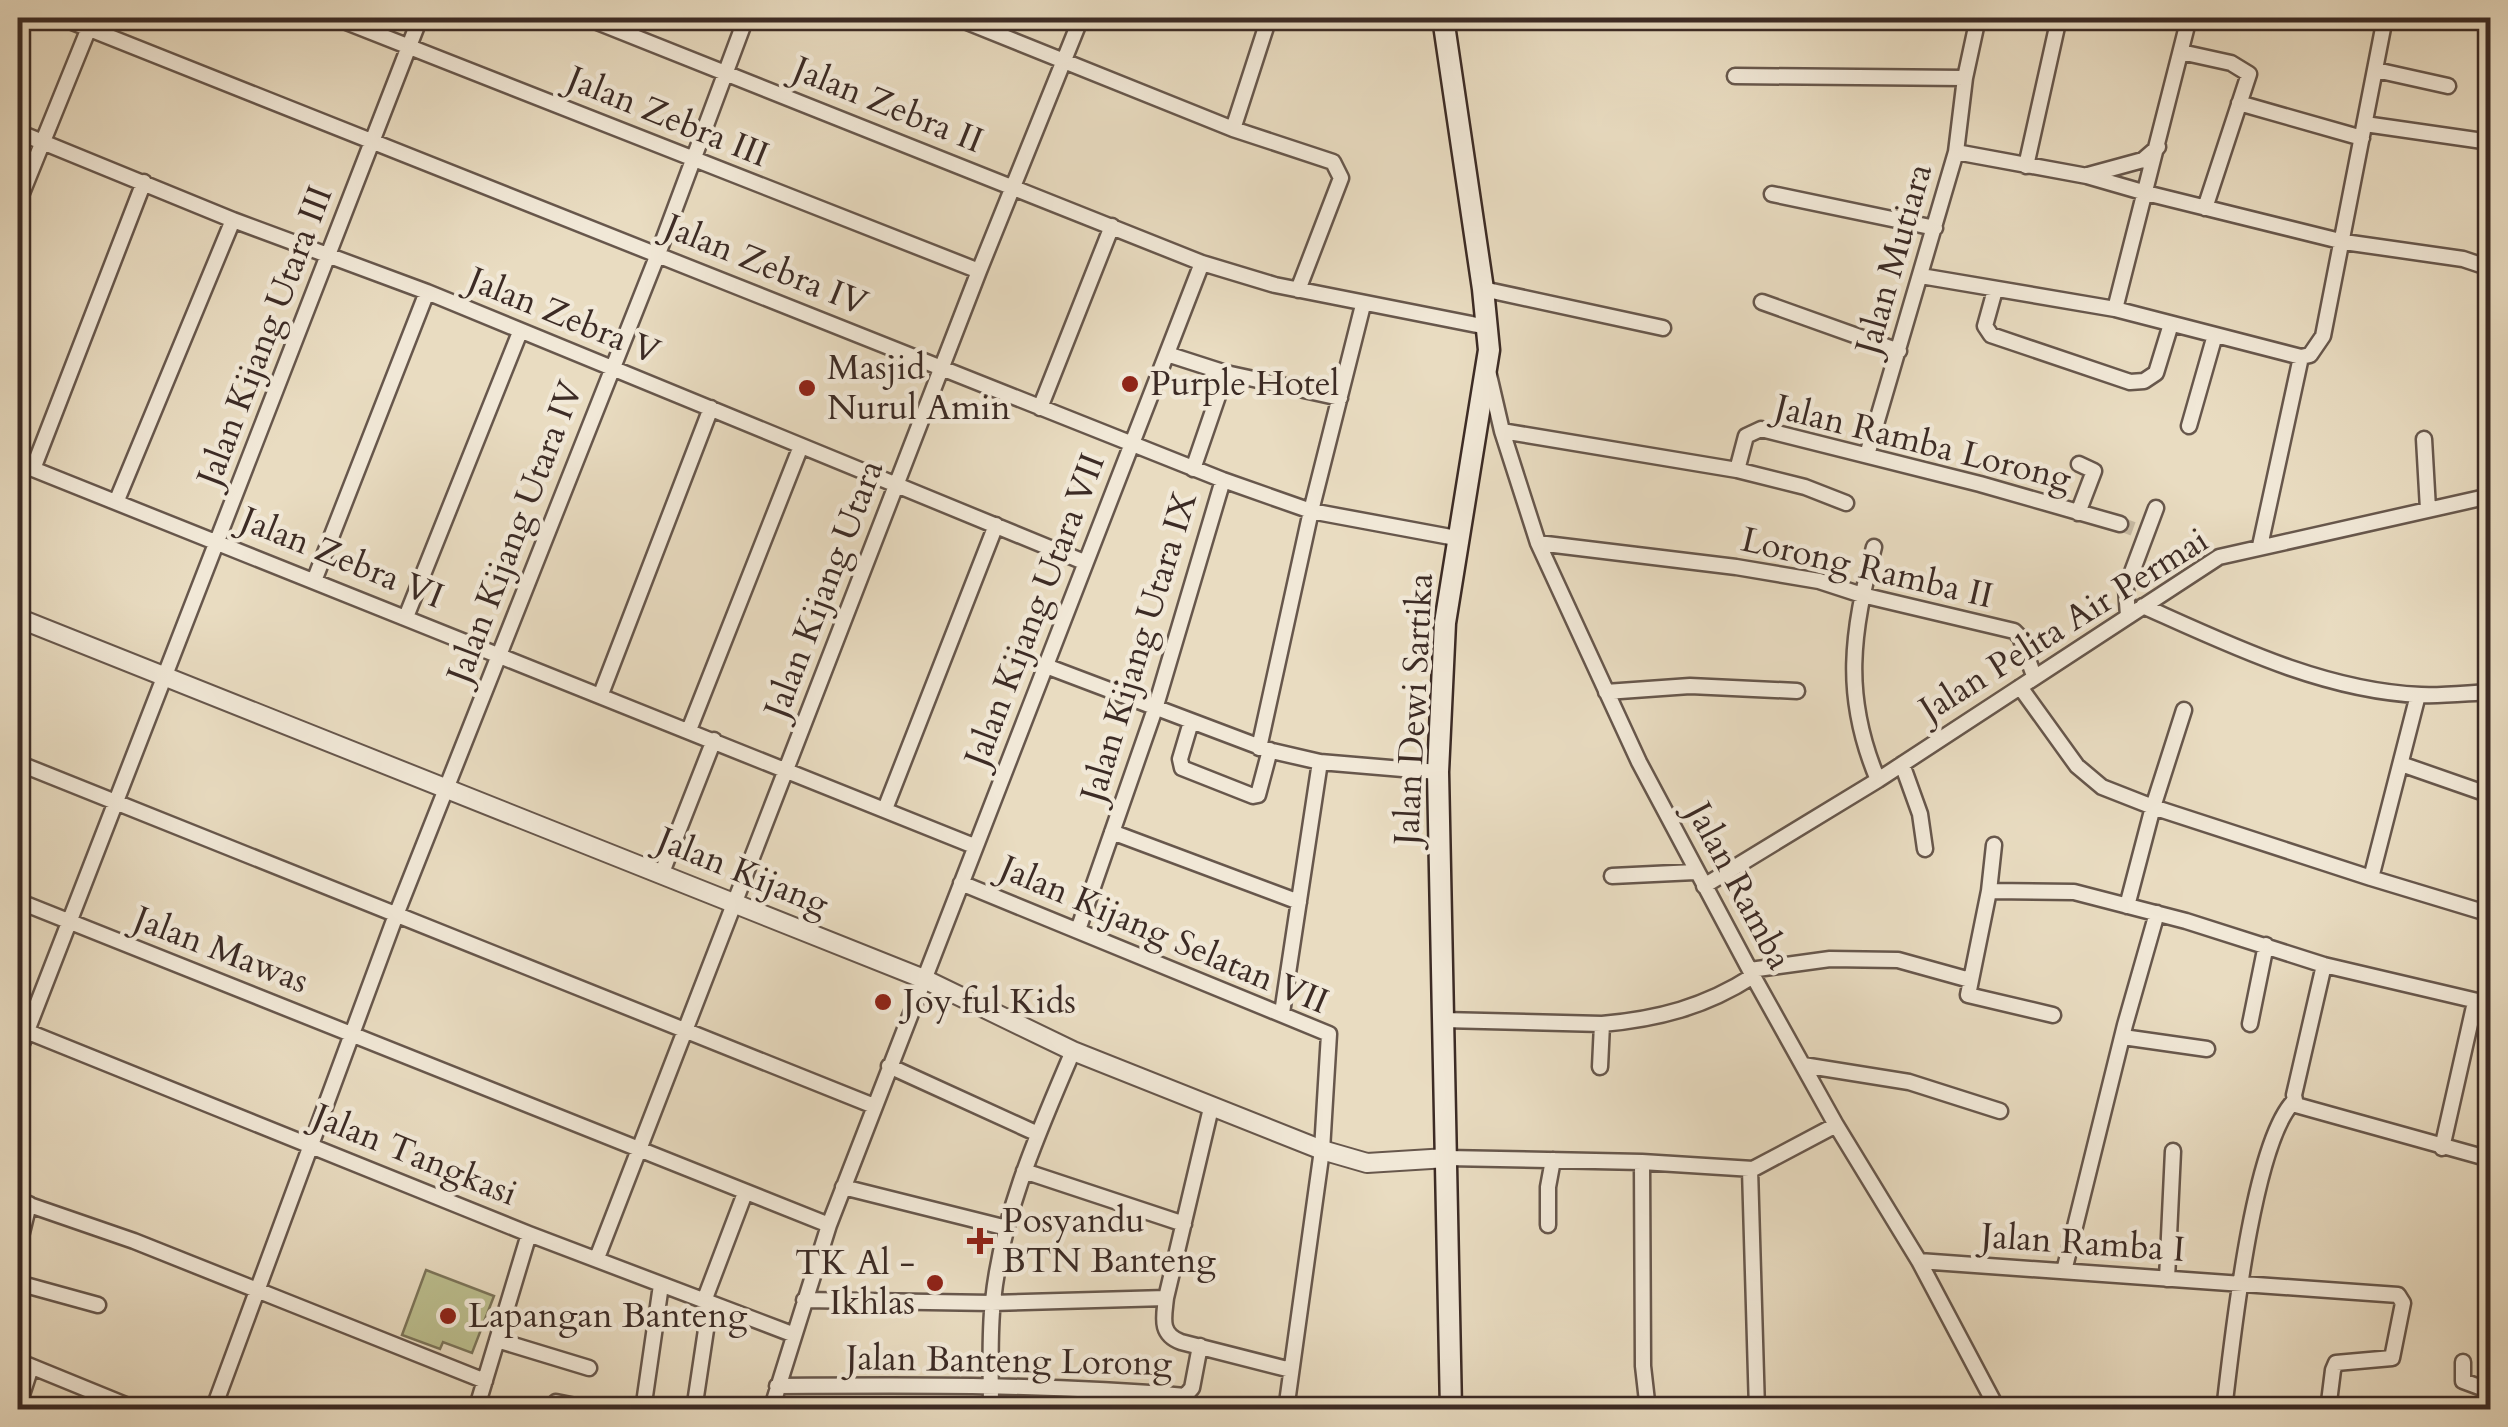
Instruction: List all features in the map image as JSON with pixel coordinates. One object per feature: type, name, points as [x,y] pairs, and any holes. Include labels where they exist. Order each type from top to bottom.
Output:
[{"type":"main road","name":"Jalan Dewi Sartika","points":[[1443,18],[1483,289],[1488,364],[1456,538],[1443,639],[1438,772],[1452,1410]]},
{"type":"street","name":"Jalan Zebra IV","points":[[62,18],[91,23],[372,141],[1193,469],[1311,511],[1456,538]]},
{"type":"street","name":"Jalan Zebra III","points":[[336,18],[979,271]]},
{"type":"street","name":"Jalan Kijang Utara III","points":[[117,801],[420,18]]},
{"type":"street","name":"Jalan Zebra II","points":[[587,18],[1202,263],[1363,305],[1487,327]]},
{"type":"street","name":"Jalan Kijang Utara IV","points":[[396,915],[658,254],[746,18]]},
{"type":"street","points":[[957,18],[1233,129],[1333,162],[1341,178],[1298,290]]},
{"type":"street","name":"Jalan Kijang Utara","points":[[686,1029],[1080,18]]},
{"type":"street","points":[[1233,129],[1269,21],[1251,18]]},
{"type":"street","name":"Jalan Mutiara","points":[[1868,455],[1956,152],[1965,78],[1978,18]]},
{"type":"street","points":[[2026,166],[2058,18]]},
{"type":"street","points":[[2115,310],[2189,18]]},
{"type":"street","points":[[1921,276],[2115,310],[2301,357],[2316,349],[2323,336],[2344,242],[2386,18]]},
{"type":"street","points":[[18,203],[91,23]]},
{"type":"street","points":[[2182,52],[2245,69],[2249,74],[2205,208]]},
{"type":"street","points":[[2376,70],[2448,86]]},
{"type":"street","points":[[1735,76],[1965,78]]},
{"type":"street","points":[[2239,103],[2363,131],[2483,141]]},
{"type":"street","name":"Jalan Zebra V","points":[[18,132],[612,367],[1084,562]]},
{"type":"street","points":[[2087,176],[2143,160],[2158,147]]},
{"type":"street","points":[[1956,152],[2087,176],[2344,242],[2464,259],[2490,268]]},
{"type":"street","points":[[33,469],[144,182]]},
{"type":"street","points":[[1772,194],[1935,228]]},
{"type":"street","points":[[117,500],[233,220]]},
{"type":"street","points":[[1040,408],[1112,226]]},
{"type":"street","name":"Jalan Kijang Utara VII","points":[[889,1066],[1202,263]]},
{"type":"street","points":[[1483,289],[1663,328]]},
{"type":"street","points":[[1995,290],[1985,326],[1991,335],[2130,382],[2144,381],[2156,373],[2171,324]]},
{"type":"street","points":[[314,581],[426,292]]},
{"type":"street","points":[[1762,302],[1900,351]]},
{"type":"street","points":[[1191,722],[1180,760],[1182,768],[1258,795],[1311,511],[1363,305]]},
{"type":"street","points":[[406,616],[520,332]]},
{"type":"street","points":[[2189,426],[2215,336]]},
{"type":"street","points":[[1167,354],[1226,373],[1340,398]]},
{"type":"street","points":[[2260,546],[2301,357]]},
{"type":"street","name":"Jalan Ramba","points":[[1488,364],[1502,431],[1538,544],[1606,692],[1751,973],[1836,1125],[1919,1261],[1998,1410]]},
{"type":"street","points":[[1193,469],[1226,373]]},
{"type":"street","points":[[601,694],[711,408]]},
{"type":"street","name":"Jalan Ramba Lorong","points":[[1738,470],[1746,436],[1757,429],[2120,524]]},
{"type":"street","points":[[1502,431],[1738,470],[1805,487],[1846,503]]},
{"type":"street","points":[[2424,439],[2428,509]]},
{"type":"street","points":[[689,730],[802,446]]},
{"type":"street","name":"Jalan Zebra VI","points":[[18,463],[974,846]]},
{"type":"street","points":[[2078,464],[2094,472],[2078,513]]},
{"type":"street","name":"Jalan Kijang Utara IX","points":[[1078,930],[1155,709],[1223,480]]},
{"type":"street","name":"Jalan Pelita Air Permai","points":[[1704,886],[1878,780],[2219,557],[2490,496]]},
{"type":"street","points":[[2128,616],[2126,588],[2156,508]]},
{"type":"street","points":[[885,809],[996,525]]},
{"type":"street","name":"Lorong Ramba II","points":[[1538,544],[1736,567],[1819,581],[2014,631],[2020,637],[2034,676]]},
{"type":"street","points":[[1874,547],[1854,639],[1861,739],[1878,780]]},
{"type":"street","points":[[2143,606],[2288,666],[2353,684],[2418,695],[2490,692]]},
{"type":"street","name":"Jalan Kijang","points":[[18,618],[734,902],[924,980],[1073,1050],[1322,1150],[1379,1164],[1446,1158]]},
{"type":"street","points":[[1046,666],[1265,749],[1320,762],[1438,772]]},
{"type":"street","points":[[1606,692],[1690,686],[1798,691]]},
{"type":"street","points":[[2020,687],[2079,768],[2102,787],[2152,808],[2490,914]]},
{"type":"street","points":[[2370,878],[2418,695]]},
{"type":"street","points":[[2128,906],[2152,808],[2184,710]]},
{"type":"street","points":[[661,875],[714,740]]},
{"type":"street","points":[[1282,1012],[1320,762]]},
{"type":"street","points":[[18,763],[874,1106]]},
{"type":"street","points":[[1902,764],[1920,814],[1925,849]]},
{"type":"street","points":[[2401,764],[2490,795]]},
{"type":"street","points":[[18,1054],[22,1030],[117,801]]},
{"type":"street","name":"Jalan Kijang Utara IX","points":[[1112,832],[1299,902]]},
{"type":"street","points":[[1994,845],[1990,890],[1968,993],[1971,997],[2053,1015]]},
{"type":"street","points":[[1612,876],[1696,872]]},
{"type":"street","name":"Jalan Kijang Selatan VII","points":[[960,883],[1282,1012],[1320,1028],[1331,1037],[1322,1150],[1286,1410]]},
{"type":"street","points":[[1990,890],[2074,892],[2157,913],[2324,966],[2483,1003],[2442,1148]]},
{"type":"street","name":"Jalan Mawas","points":[[18,902],[828,1225]]},
{"type":"street","points":[[2064,1271],[2157,913]]},
{"type":"street","points":[[212,1410],[396,915]]},
{"type":"street","points":[[2250,1024],[2266,946]]},
{"type":"street","points":[[1444,1020],[1602,1024],[1649,1020],[1723,996],[1751,973],[1830,960],[1898,960],[1970,980]]},
{"type":"street","points":[[2224,1410],[2242,1286],[2270,1141],[2278,1121],[2294,1101],[2324,966]]},
{"type":"street","points":[[1600,1067],[1602,1024]]},
{"type":"street","points":[[596,1258],[686,1029]]},
{"type":"street","name":"Jalan Tangkasi","points":[[22,1030],[528,1234],[792,1334]]},
{"type":"street","points":[[2123,1037],[2207,1050]]},
{"type":"street","points":[[991,1410],[992,1303],[1006,1228],[1024,1171],[1073,1050]]},
{"type":"street","points":[[1803,1064],[1909,1082],[2000,1111]]},
{"type":"street","points":[[889,1066],[1038,1134]]},
{"type":"street","name":"Jalan Banteng Lorong","points":[[771,1410],[828,1225],[889,1066]]},
{"type":"street","points":[[2294,1101],[2300,1108],[2490,1159]]},
{"type":"street","points":[[1211,1108],[1166,1298],[1163,1326],[1174,1340],[1291,1370]]},
{"type":"street","points":[[1446,1158],[1750,1168],[1836,1125]]},
{"type":"street","points":[[2167,1280],[2173,1152]]},
{"type":"street","points":[[1548,1225],[1553,1160]]},
{"type":"street","points":[[1642,1162],[1642,1366],[1648,1410]]},
{"type":"street","points":[[1750,1168],[1757,1410]]},
{"type":"street","points":[[1024,1171],[1184,1224]]},
{"type":"street","points":[[843,1187],[1006,1228]]},
{"type":"street","points":[[694,1410],[707,1302],[745,1193]]},
{"type":"street","points":[[18,1249],[23,1203],[134,1241],[485,1381]]},
{"type":"street","points":[[476,1410],[528,1234]]},
{"type":"street","name":"Jalan Ramba I","points":[[1919,1261],[2242,1286],[2390,1293],[2401,1298],[2392,1358],[2336,1363],[2328,1410]]},
{"type":"street","points":[[18,1283],[98,1305]]},
{"type":"street","points":[[644,1410],[662,1286]]},
{"type":"street","points":[[804,1300],[992,1303],[1166,1298]]},
{"type":"street","points":[[497,1340],[589,1368]]},
{"type":"street","name":"Jalan Banteng Lorong","points":[[778,1386],[991,1385],[1185,1396],[1191,1392],[1200,1346]]},
{"type":"street","points":[[2463,1362],[2463,1381],[2490,1391]]},
{"type":"street","points":[[18,1407],[24,1364],[138,1410]]},
{"type":"street","points":[[550,1410],[556,1402],[596,1410]]},
{"type":"green space","name":"Lapangan Banteng","points":[[426,1270],[494,1296],[472,1353],[443,1342],[440,1349],[402,1335]]},
{"type":"tunnel","points":[[2120,524],[2139,531]]},
{"type":"place","name":"Purple Hotel","points":[[1130,384]]},
{"type":"place","name":"Masjid Nurul Amin","points":[[807,388]]},
{"type":"place","name":"Joy ful Kids","points":[[883,1002]]},
{"type":"place","name":"Posyandu BTN Banteng","points":[[980,1241]]},
{"type":"place","name":"TK Al - Ikhlas","points":[[935,1283]]},
{"type":"place","name":"Lapangan Banteng","points":[[448,1316]]}]
